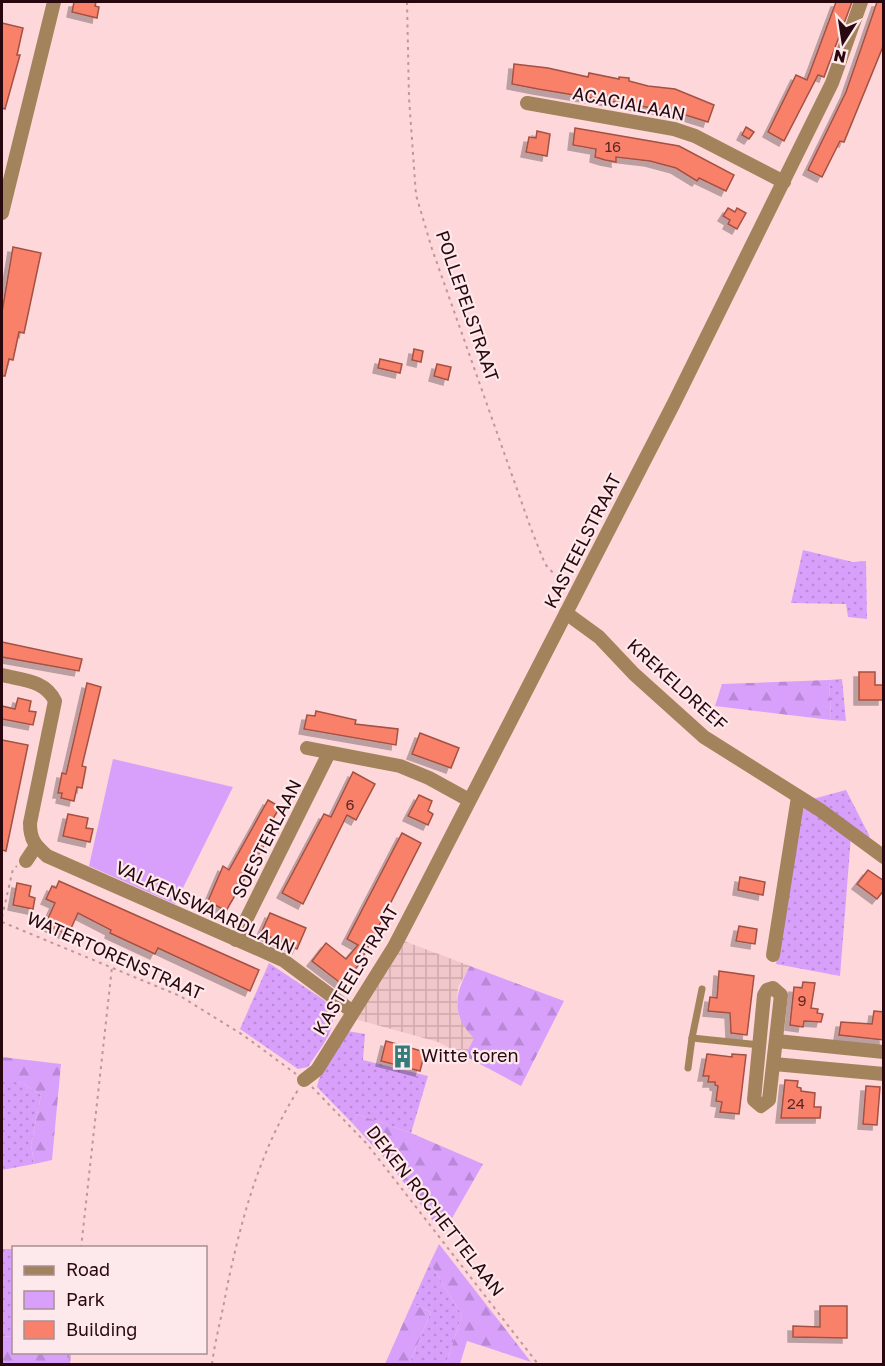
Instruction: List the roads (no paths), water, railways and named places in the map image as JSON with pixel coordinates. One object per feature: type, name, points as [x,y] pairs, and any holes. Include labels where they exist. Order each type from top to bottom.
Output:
[{"type":"street","points":[[2,213],[54,2]]},
{"type":"street","name":"KASTEELSTRAAT","points":[[304,1080],[317,1070],[394,947],[577,595],[784,182],[844,54],[861,2]]},
{"type":"street","name":"ACACIALAAN","points":[[527,103],[674,129],[695,136],[784,182]]},
{"type":"street","name":"KREKELDREEF","points":[[566,613],[599,637],[634,674],[704,737],[860,838],[884,858]]},
{"type":"street","points":[[2,675],[41,684],[51,692],[55,700],[30,824],[30,838],[36,846],[26,861]]},
{"type":"street","points":[[307,748],[400,766],[469,800]]},
{"type":"street","name":"SOESTERLAAN","points":[[236,940],[330,753]]},
{"type":"street","points":[[773,956],[798,797]]},
{"type":"street","name":"VALKENSWAARDLAAN","points":[[36,846],[47,856],[282,960],[353,1012]]},
{"type":"street","points":[[773,988],[781,995],[777,1041],[770,1100],[761,1106],[754,1100],[764,995],[767,990],[773,988]]},
{"type":"street","points":[[777,1041],[884,1052]]},
{"type":"street","points":[[774,1064],[884,1074]]},
{"type":"lane","points":[[688,1068],[702,989]]},
{"type":"lane","points":[[692,1038],[760,1045]]},
{"type":"place","name":"Witte toren","points":[[403,1056]]}]
